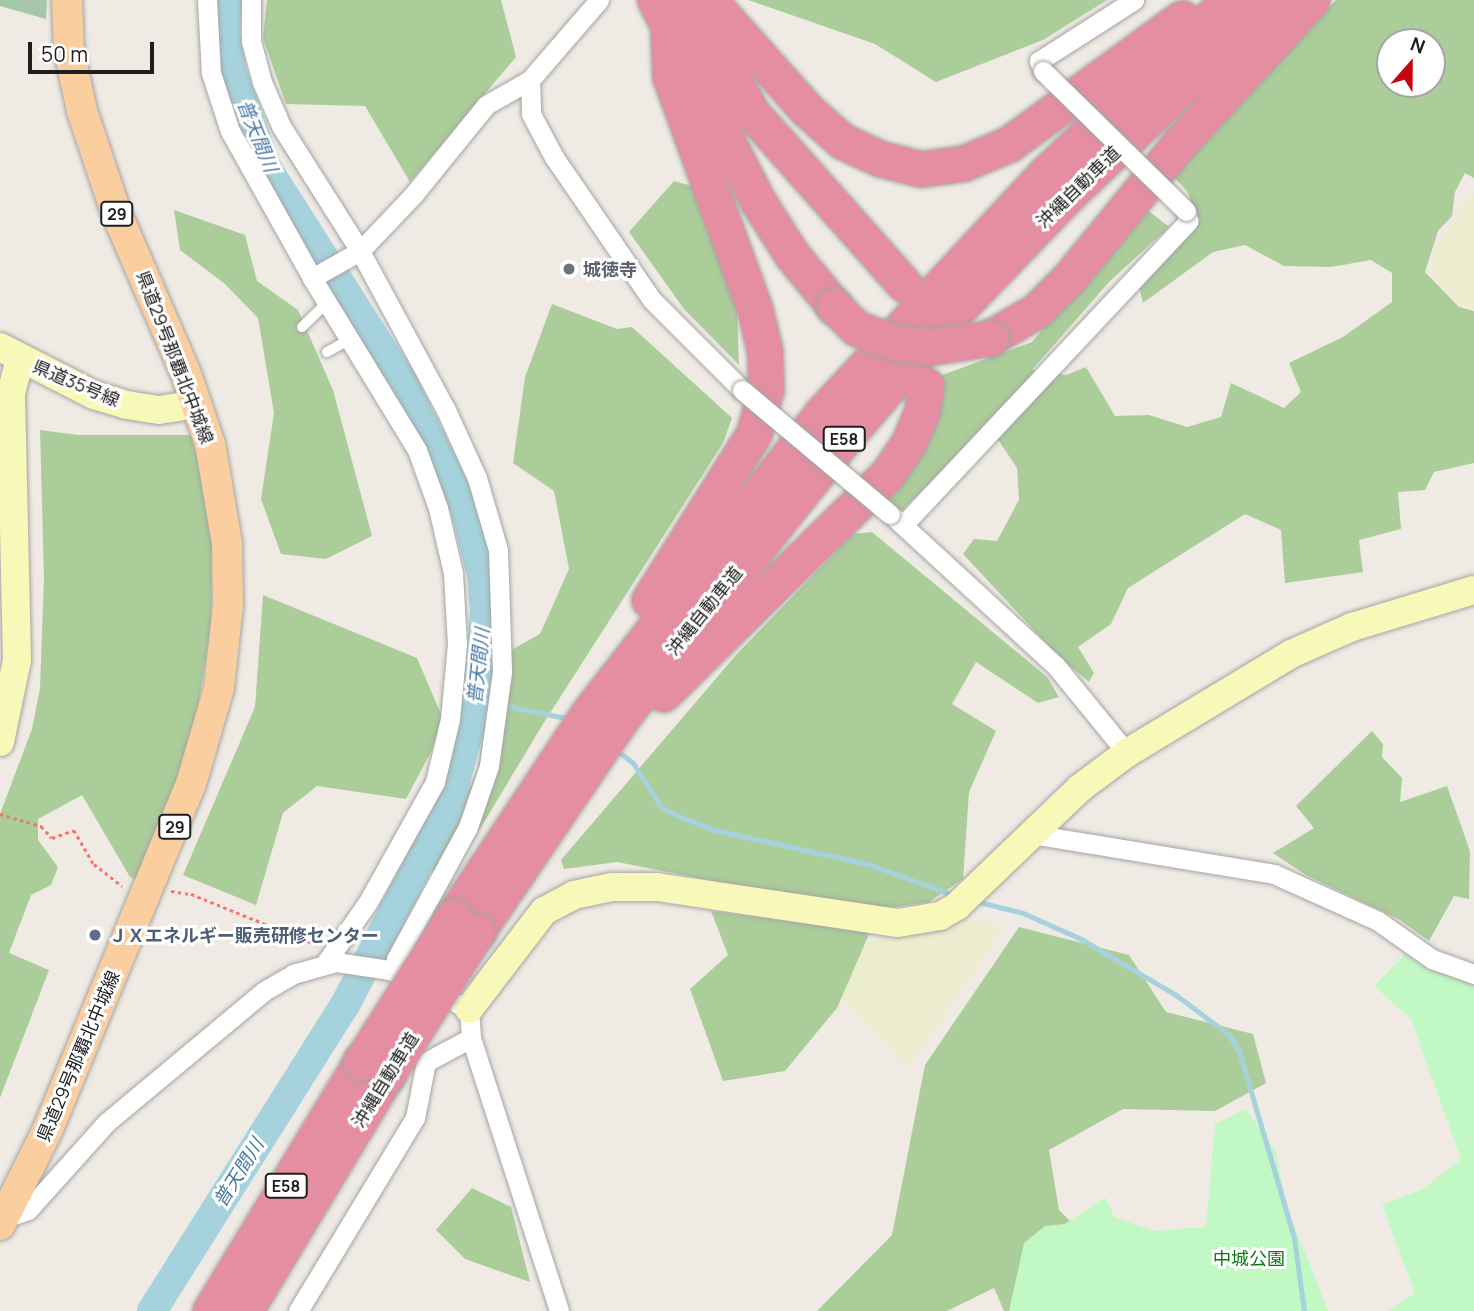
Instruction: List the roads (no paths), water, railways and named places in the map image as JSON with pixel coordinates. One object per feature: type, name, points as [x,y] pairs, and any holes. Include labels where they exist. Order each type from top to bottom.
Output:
[{"type":"highway","points":[[690,0],[752,113],[904,284]]},
{"type":"highway","points":[[709,0],[806,109],[842,141],[881,159],[921,169],[964,163],[1009,144],[1205,0]]},
{"type":"highway","name":"沖縄自動車道","points":[[210,1311],[374,1069],[465,924],[590,711],[822,413],[1046,173],[1229,0]]},
{"type":"highway","name":"沖縄自動車道","points":[[465,924],[546,826],[690,627],[935,335],[1066,197],[1274,0]]},
{"type":"highway","points":[[662,14],[759,203],[792,255],[856,328],[892,341],[932,347],[990,338],[1036,311],[1070,277],[1179,144],[1312,0]]},
{"type":"highway","points":[[590,711],[609,663],[754,433],[766,389],[765,352],[755,310],[670,77],[662,14]]},
{"type":"highway","points":[[546,826],[603,770],[658,699],[713,641],[887,475],[909,442],[926,385]]},
{"type":"highway","name":"沖縄自動車道","points":[[245,1311],[374,1069]]},
{"type":"main road","name":"県道29号那覇北中城線","points":[[2,1222],[48,1129],[172,834],[214,714],[228,605],[227,543],[220,486],[196,404],[116,212],[73,77],[67,0]]},
{"type":"street","points":[[207,0],[211,73],[230,131],[327,303],[417,450],[438,508],[453,573],[457,644],[450,719],[435,782],[368,902],[330,963]]},
{"type":"street","points":[[251,0],[251,41],[271,104],[314,183],[360,251],[446,410],[477,478],[498,550],[503,616],[497,716],[489,766],[468,827],[392,971]]},
{"type":"street","points":[[313,278],[360,251],[414,194],[486,105],[530,80],[598,0]]},
{"type":"street","points":[[897,520],[1188,221],[1186,211],[1043,71],[1039,61],[1134,0]]},
{"type":"street","points":[[530,80],[531,114],[548,146],[652,300],[742,390],[897,520],[1056,666],[1127,753]]},
{"type":"street","points":[[0,742],[18,660],[18,547],[7,478],[12,393],[10,353]]},
{"type":"street","name":"県道35号線","points":[[10,353],[94,395],[127,405],[159,410],[196,404]]},
{"type":"street","points":[[558,1311],[471,1038],[469,1009],[544,911],[587,893],[657,887],[898,923],[940,916],[966,898],[1031,834],[1127,753],[1291,654],[1352,627],[1474,590]]},
{"type":"street","points":[[1031,834],[1274,874],[1378,921],[1432,959],[1474,974]]},
{"type":"street","points":[[2,1222],[28,1210],[107,1122],[234,1013],[293,974],[330,963],[392,971],[469,1009]]},
{"type":"street","points":[[298,1311],[415,1118],[426,1062],[471,1038]]},
{"type":"lane","points":[[302,327],[327,303]]},
{"type":"lane","points":[[327,352],[351,339]]},
{"type":"waterway","name":"普天間川","points":[[152,1311],[345,1005],[448,807],[477,701],[485,613],[482,574],[466,511],[402,381],[267,168],[232,74],[225,36],[227,0]]},
{"type":"waterway","points":[[477,701],[493,703]]},
{"type":"waterway","points":[[502,705],[571,719]]},
{"type":"waterway","points":[[616,750],[633,763],[661,807],[676,815],[715,830],[871,865],[956,896]]},
{"type":"waterway","points":[[975,901],[1023,913],[1081,939],[1176,995],[1229,1035],[1239,1051],[1294,1238],[1304,1311]]},
{"type":"place","name":"城徳寺","points":[[569,269]]},
{"type":"place","name":"ＪＸエネルギー販売研修センター","points":[[95,935]]},
{"type":"park label","name":"中城公園","points":[[1249,1258]]}]
